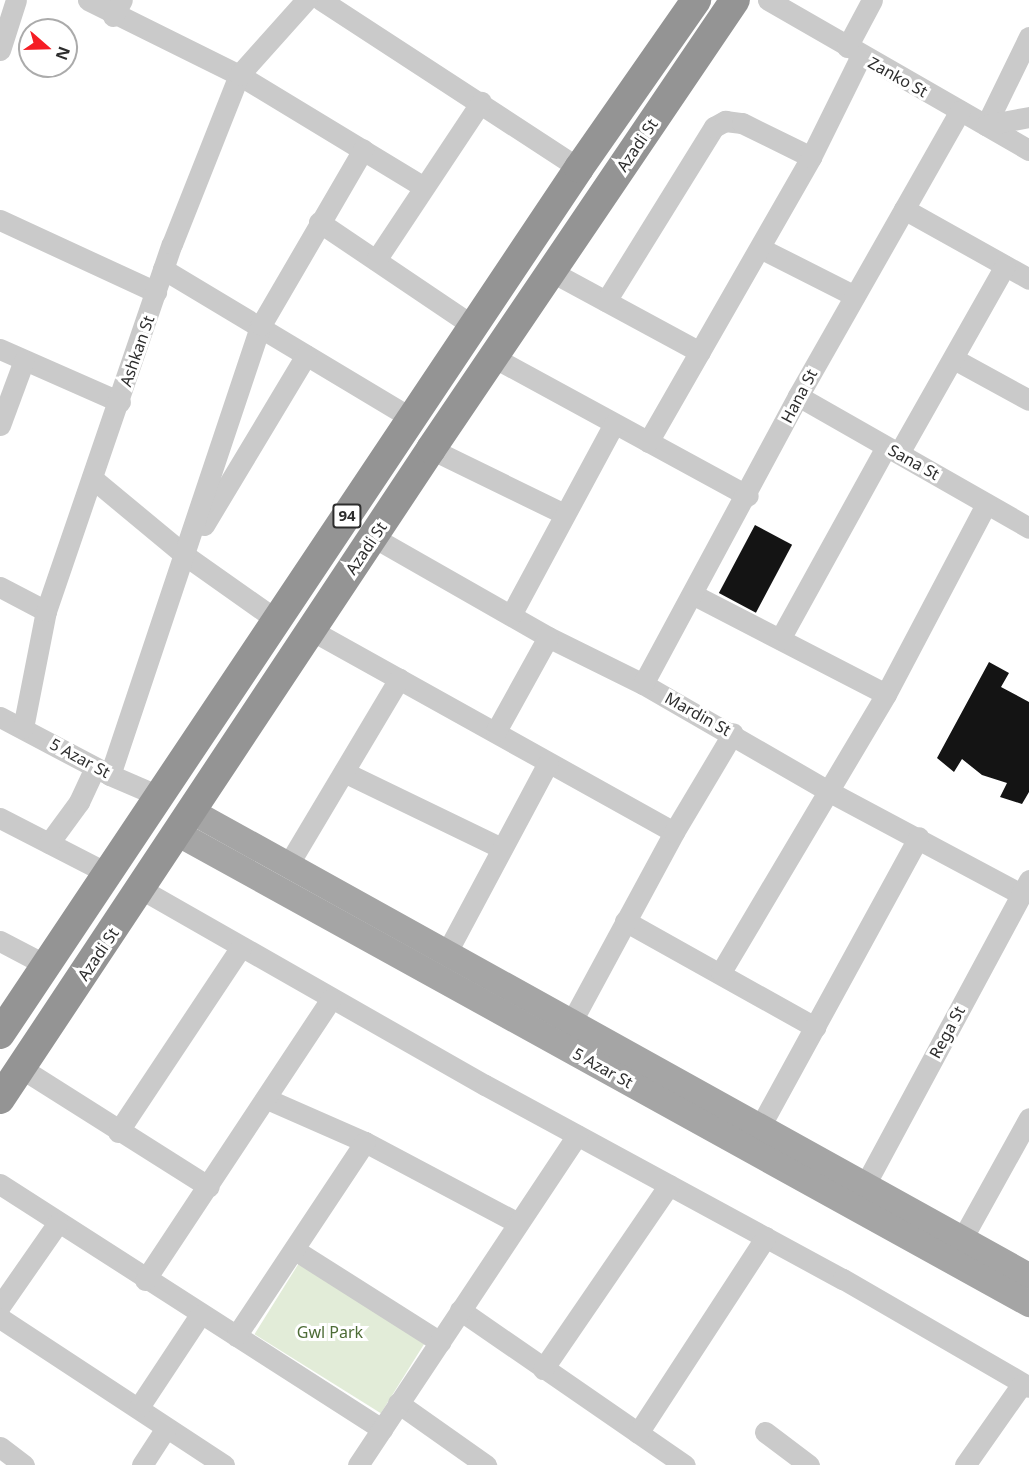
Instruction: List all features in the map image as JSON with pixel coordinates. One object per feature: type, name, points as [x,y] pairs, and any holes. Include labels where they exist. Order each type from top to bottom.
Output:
[{"type":"highway","name":"Azadi St","points":[[0,1034],[161,797],[579,168],[696,0]]},
{"type":"highway","name":"Azadi St","points":[[0,1099],[430,451],[735,0]]},
{"type":"main road","points":[[406,426],[400,445],[407,454],[418,457],[430,451]]},
{"type":"main road","points":[[360,495],[370,488],[383,489],[391,500],[381,525]]},
{"type":"main road","name":"5 Azar St","points":[[184,822],[288,865],[866,1183],[1029,1276]]},
{"type":"main road","name":"5 Azar St","points":[[184,822],[619,1077],[1029,1304]]},
{"type":"main road","points":[[619,1077],[632,1055]]},
{"type":"street","points":[[0,50],[16,0]]},
{"type":"street","points":[[88,0],[118,8],[239,75],[424,187]]},
{"type":"street","name":"Ashkan St","points":[[23,728],[46,611],[120,402],[163,269],[239,75],[306,0]]},
{"type":"street","points":[[321,0],[481,102],[579,168]]},
{"type":"street","name":"Zanko St","points":[[768,0],[854,52],[1029,150]]},
{"type":"street","points":[[648,442],[811,156],[854,52],[872,0]]},
{"type":"street","points":[[986,125],[1029,37]]},
{"type":"street","points":[[376,260],[481,102]]},
{"type":"street","name":"Hana St","points":[[642,684],[748,496],[798,396],[960,111]]},
{"type":"street","points":[[986,125],[1029,117]]},
{"type":"street","points":[[606,301],[714,127],[725,121],[742,123],[811,156]]},
{"type":"street","points":[[48,843],[103,771],[186,556],[261,325],[363,150]]},
{"type":"street","points":[[904,209],[1029,279]]},
{"type":"street","points":[[0,220],[156,292]]},
{"type":"street","points":[[319,222],[473,326]]},
{"type":"street","points":[[760,248],[855,296]]},
{"type":"street","points":[[780,639],[892,450],[954,359],[1005,266]]},
{"type":"street","points":[[163,269],[261,325],[406,426]]},
{"type":"street","points":[[552,272],[700,352]]},
{"type":"street","points":[[0,349],[120,402]]},
{"type":"street","points":[[186,556],[306,355]]},
{"type":"street","points":[[493,357],[748,496]]},
{"type":"street","points":[[954,359],[1029,400]]},
{"type":"street","points":[[0,425],[24,360]]},
{"type":"street","name":"Sana St","points":[[798,396],[1029,528]]},
{"type":"street","points":[[511,615],[614,424]]},
{"type":"street","points":[[430,451],[564,514]]},
{"type":"street","points":[[92,478],[186,556],[278,621]]},
{"type":"street","points":[[720,972],[886,694],[986,504]]},
{"type":"street","name":"Mardin St","points":[[381,525],[511,615],[548,637],[642,684],[733,734],[828,791],[1025,887]]},
{"type":"street","points":[[0,587],[46,611]]},
{"type":"street","points":[[693,595],[886,694]]},
{"type":"street","points":[[311,630],[674,832]]},
{"type":"street","points":[[496,731],[548,637]]},
{"type":"street","points":[[288,865],[399,679]]},
{"type":"street","name":"5 Azar St","points":[[0,717],[103,771],[161,797]]},
{"type":"street","points":[[572,1021],[674,832],[733,734]]},
{"type":"street","points":[[447,952],[501,848],[549,763]]},
{"type":"street","points":[[344,772],[501,848]]},
{"type":"street","points":[[0,818],[109,874]]},
{"type":"street","points":[[760,1125],[919,837]]},
{"type":"street","name":"Rega St","points":[[866,1183],[1025,887]]},
{"type":"street","points":[[141,889],[331,999],[766,1237],[1025,1386],[965,1465]]},
{"type":"street","points":[[625,921],[815,1027]]},
{"type":"street","points":[[0,941],[46,965]]},
{"type":"street","points":[[118,1132],[241,947]]},
{"type":"street","points":[[145,1280],[209,1187],[331,999]]},
{"type":"street","points":[[21,1068],[118,1132],[209,1187]]},
{"type":"street","points":[[267,1099],[365,1142],[518,1223]]},
{"type":"street","points":[[962,1239],[1024,1141],[1029,1118]]},
{"type":"street","points":[[358,1465],[577,1135]]},
{"type":"street","points":[[236,1336],[365,1142]]},
{"type":"street","points":[[0,1184],[57,1224],[382,1429]]},
{"type":"street","points":[[543,1370],[669,1185]]},
{"type":"street","points":[[0,1306],[57,1224]]},
{"type":"street","points":[[638,1433],[766,1237]]},
{"type":"street","points":[[295,1250],[440,1342]]},
{"type":"street","points":[[460,1310],[543,1370],[685,1465]]},
{"type":"street","points":[[139,1407],[200,1315]]},
{"type":"street","points":[[0,1318],[139,1407],[166,1428],[224,1465]]},
{"type":"street","points":[[398,1403],[485,1465]]},
{"type":"street","points":[[142,1465],[166,1428]]},
{"type":"street","points":[[765,1432],[809,1465]]},
{"type":"street","points":[[0,1447],[24,1465]]},
{"type":"green space","name":"Gwl Park","points":[[299,1263],[425,1342],[381,1413],[254,1334]]},
{"type":"building","points":[[755,525],[792,545],[756,613],[719,593]]},
{"type":"building","points":[[989,662],[1009,673],[1001,687],[1029,702],[1029,792],[1022,804],[1000,797],[1007,783],[982,775],[962,759],[954,772],[937,758]]}]
